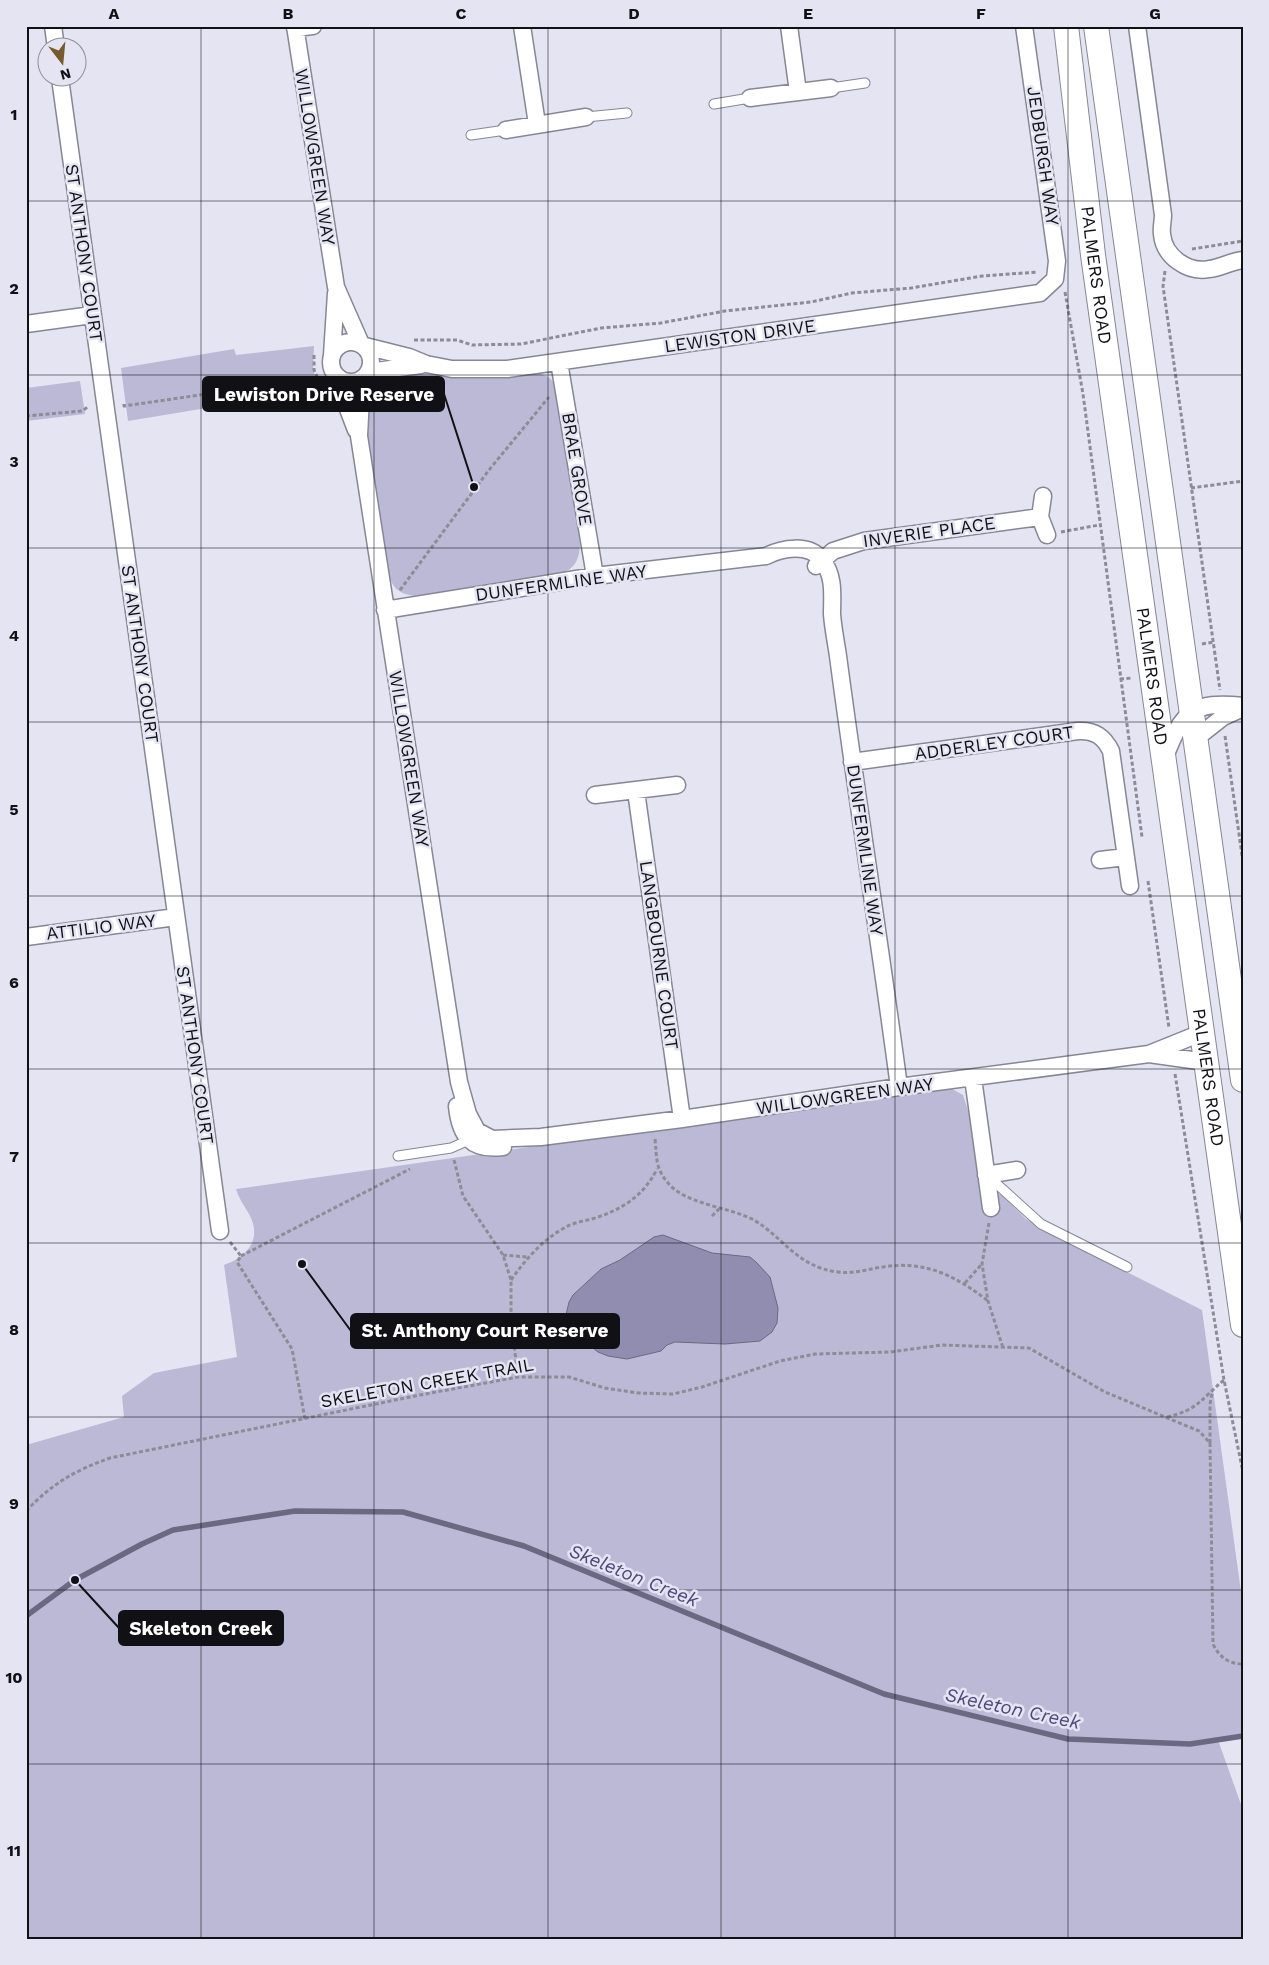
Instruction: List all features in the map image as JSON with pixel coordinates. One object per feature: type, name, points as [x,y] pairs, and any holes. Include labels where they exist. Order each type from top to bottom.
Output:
[{"type":"main road","name":"PALMERS ROAD","points":[[1066,26],[1094,265],[1243,1325]]},
{"type":"main road","name":"PALMERS ROAD","points":[[1096,26],[1243,1080]]},
{"type":"street","points":[[295,27],[313,26]]},
{"type":"street","points":[[522,26],[538,124]]},
{"type":"street","points":[[790,26],[798,92]]},
{"type":"street","name":"JEDBURGH WAY","points":[[1024,26],[1057,261],[1054,280]]},
{"type":"street","points":[[1137,26],[1163,215],[1177,255],[1196,259],[1238,260]]},
{"type":"street","name":"WILLOWGREEN WAY","points":[[295,27],[336,287],[332,355]]},
{"type":"street","name":"ST ANTHONY COURT","points":[[61,88],[220,1231]]},
{"type":"street","points":[[750,98],[831,88]]},
{"type":"street","points":[[506,130],[586,117]]},
{"type":"street","name":"LEWISTON DRIVE","points":[[363,345],[426,364],[452,369],[489,370],[559,362],[1024,297],[1040,293],[1054,280]]},
{"type":"street","name":"WILLOWGREEN WAY","points":[[336,287],[363,345]]},
{"type":"street","points":[[26,324],[92,315]]},
{"type":"street","points":[[345,342],[363,345],[371,357],[367,374],[350,382],[335,374],[331,367],[332,355],[337,346],[345,342]]},
{"type":"street","name":"BRAE GROVE","points":[[559,362],[595,576]]},
{"type":"street","name":"LEWISTON DRIVE","points":[[367,374],[426,364]]},
{"type":"street","name":"WILLOWGREEN WAY","points":[[335,374],[359,436]]},
{"type":"street","name":"WILLOWGREEN WAY","points":[[367,374],[361,397],[359,436],[460,1082],[473,1136],[492,1139],[541,1136],[652,1123],[899,1087],[1172,1051],[1201,1033]]},
{"type":"street","points":[[1043,496],[1040,517],[1051,535]]},
{"type":"street","name":"INVERIE PLACE","points":[[819,563],[833,551],[864,541],[1040,517]]},
{"type":"street","name":"DUNFERMLINE WAY","points":[[385,610],[595,576],[766,556],[776,559],[801,558],[819,563],[832,584],[832,614],[899,1087]]},
{"type":"street","points":[[1164,762],[1179,724],[1191,712],[1212,704],[1223,710],[1243,707]]},
{"type":"street","points":[[1195,739],[1223,710]]},
{"type":"street","name":"ADDERLEY COURT","points":[[852,762],[1078,731],[1092,732],[1104,739],[1112,751],[1130,886]]},
{"type":"street","points":[[595,795],[677,785]]},
{"type":"street","name":"LANGBOURNE COURT","points":[[636,791],[682,1119]]},
{"type":"street","points":[[1100,860],[1126,856]]},
{"type":"street","name":"ATTILIO WAY","points":[[26,937],[176,917]]},
{"type":"street","points":[[1172,1051],[1206,1062]]},
{"type":"street","points":[[973,1078],[991,1208]]},
{"type":"street","points":[[986,1175],[1017,1170]]},
{"type":"lane","points":[[831,88],[865,83]]},
{"type":"lane","points":[[714,104],[750,98]]},
{"type":"lane","points":[[586,117],[627,113]]},
{"type":"lane","points":[[471,135],[506,130]]},
{"type":"lane","points":[[398,1156],[451,1148],[473,1136]]},
{"type":"lane","points":[[986,1175],[1041,1224],[1127,1267]]},
{"type":"path","points":[[1243,241],[1198,248],[1177,255],[1166,266],[1163,286],[1243,862]]},
{"type":"path","points":[[408,340],[457,340],[472,345],[521,344],[601,328],[660,323],[725,311],[770,308],[852,293],[911,288],[982,276],[1048,271],[1054,280],[1064,287],[1069,309],[1083,394],[1142,840]]},
{"type":"path","points":[[26,416],[82,411],[87,407],[104,401],[123,399],[124,406],[317,378]]},
{"type":"path","points":[[403,608],[400,588],[489,470],[562,379]]},
{"type":"path","points":[[1191,488],[1243,481]]},
{"type":"path","points":[[1051,535],[1064,530],[1099,525]]},
{"type":"path","points":[[1148,879],[1172,1051],[1224,1380],[1243,1472]]},
{"type":"path","points":[[652,1123],[657,1169],[669,1185],[681,1195],[721,1207],[754,1220],[795,1255],[830,1270],[858,1273],[883,1267],[912,1264],[933,1269],[965,1283],[988,1301]]},
{"type":"path","points":[[305,1419],[292,1349],[237,1262],[241,1256],[416,1166]]},
{"type":"path","points":[[511,1280],[527,1257],[547,1239],[567,1226],[611,1212],[632,1201],[649,1183],[657,1169]]},
{"type":"path","points":[[712,1216],[721,1207]]},
{"type":"path","points":[[991,1208],[982,1264],[988,1301],[1003,1348]]},
{"type":"path","points":[[220,1231],[241,1256]]},
{"type":"path","points":[[504,1255],[527,1257]]},
{"type":"path","points":[[965,1283],[982,1264]]},
{"type":"path","name":"SKELETON CREEK TRAIL","points":[[26,1511],[57,1481],[82,1468],[110,1458],[518,1377],[569,1377],[605,1388],[638,1393],[673,1394],[815,1354],[890,1352],[942,1345],[1029,1348],[1104,1392],[1200,1431],[1210,1443]]},
{"type":"path","points":[[1165,1417],[1183,1413],[1197,1406],[1224,1380]]},
{"type":"path","points":[[1213,1389],[1210,1404],[1212,1636],[1213,1644],[1221,1656],[1231,1662],[1243,1664]]},
{"type":"shaded area","points":[[314,346],[313,370],[318,385],[242,394],[243,402],[128,421],[121,368],[234,349],[236,355]]},
{"type":"shaded area","points":[[403,371],[536,373],[546,376],[553,382],[566,433],[580,544],[579,555],[572,567],[558,575],[415,596],[403,593],[394,586],[390,579],[372,476],[367,419],[368,396],[373,380]]},
{"type":"shaded area","points":[[80,381],[85,414],[26,421],[26,388]]},
{"type":"shaded area","points":[[940,1088],[952,1089],[963,1095],[996,1195],[1001,1194],[1026,1219],[1046,1231],[1202,1310],[1243,1606],[1243,1736],[1218,1740],[1243,1810],[1243,1939],[26,1939],[26,1445],[124,1417],[122,1396],[154,1373],[237,1357],[224,1265],[246,1252],[253,1239],[254,1231],[253,1223],[236,1189]]},
{"type":"shaded area","points":[[663,1235],[712,1253],[750,1257],[757,1263],[770,1277],[778,1308],[777,1323],[772,1332],[760,1341],[725,1344],[675,1342],[667,1345],[661,1351],[627,1359],[608,1356],[598,1352],[578,1336],[570,1328],[566,1315],[573,1295],[601,1269],[620,1260],[654,1237]]},
{"type":"waterway","name":"Skeleton Creek","points":[[26,1616],[75,1580],[142,1544],[173,1530],[295,1511],[403,1512],[524,1546],[884,1694],[1068,1739],[1190,1744],[1243,1736]]},
{"type":"place","name":"Lewiston Drive Reserve","points":[[474,487]]},
{"type":"place","name":"St. Anthony Court Reserve","points":[[302,1264]]},
{"type":"place","name":"Skeleton Creek","points":[[75,1580]]}]
